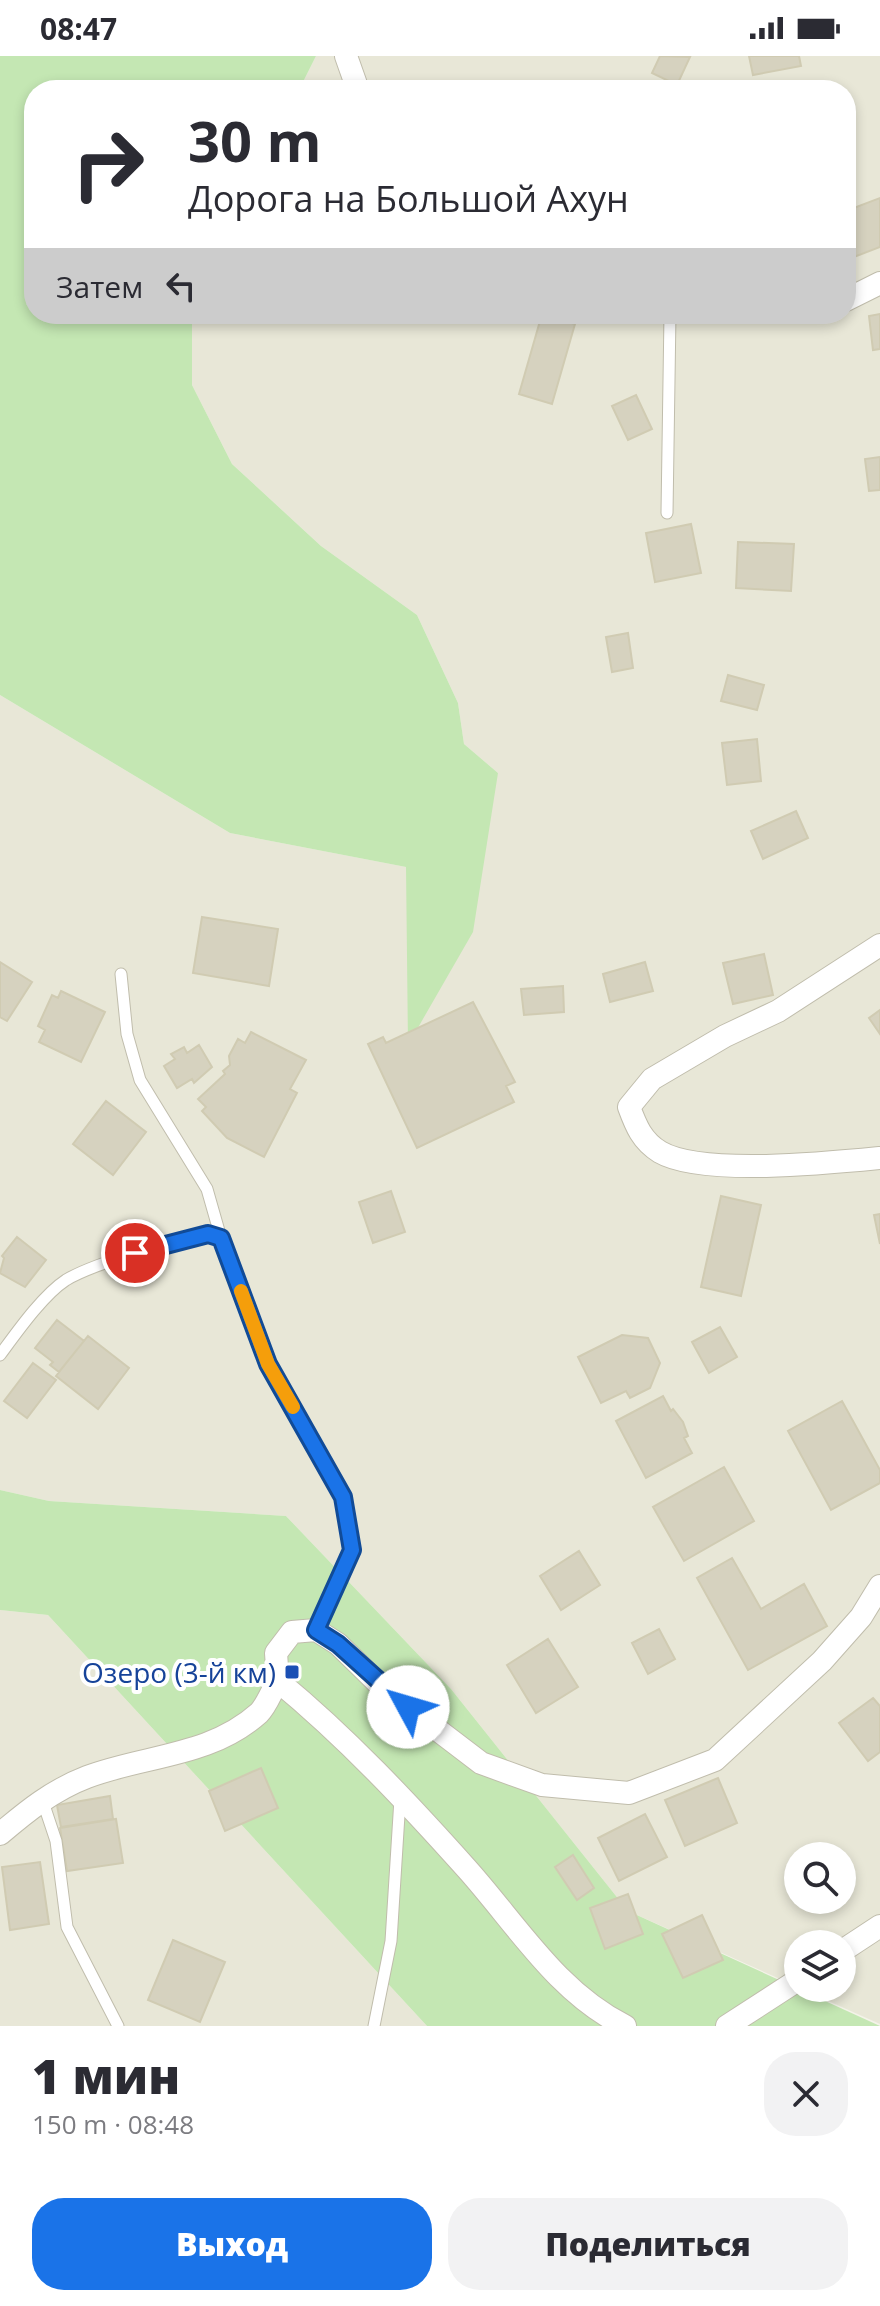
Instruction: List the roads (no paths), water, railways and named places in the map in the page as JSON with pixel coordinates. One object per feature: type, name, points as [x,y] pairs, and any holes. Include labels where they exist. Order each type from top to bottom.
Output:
[{"type":"street","points":[[346,56],[354,80]]},
{"type":"street","points":[[856,295],[880,283]]},
{"type":"street","points":[[880,945],[778,1011],[725,1036],[652,1079],[629,1107],[638,1133],[660,1152],[686,1160],[739,1165],[806,1165],[880,1158]]},
{"type":"street","points":[[0,1834],[41,1799],[89,1776],[170,1757],[219,1739],[261,1711],[278,1681],[276,1653],[292,1632],[316,1630],[338,1644],[384,1689],[481,1763],[542,1785],[629,1793],[715,1760],[822,1661],[861,1617],[880,1586]]},
{"type":"street","points":[[278,1681],[322,1717],[400,1799],[467,1870],[536,1954],[593,2010],[625,2026]]},
{"type":"street","points":[[856,1942],[880,1926]]},
{"type":"street","points":[[727,2026],[784,1989]]},
{"type":"lane","points":[[667,513],[670,324]]},
{"type":"lane","points":[[121,974],[127,1034],[140,1080],[207,1189],[221,1238],[268,1364],[343,1497],[352,1550],[316,1630]]},
{"type":"lane","points":[[0,1355],[21,1326],[66,1280],[135,1253],[208,1234],[221,1238]]},
{"type":"lane","points":[[41,1799],[56,1841],[67,1927],[118,2026]]},
{"type":"lane","points":[[374,2026],[391,1941],[400,1799]]},
{"type":"place","name":"Озеро (3-й км)","points":[[292,1672]]}]
